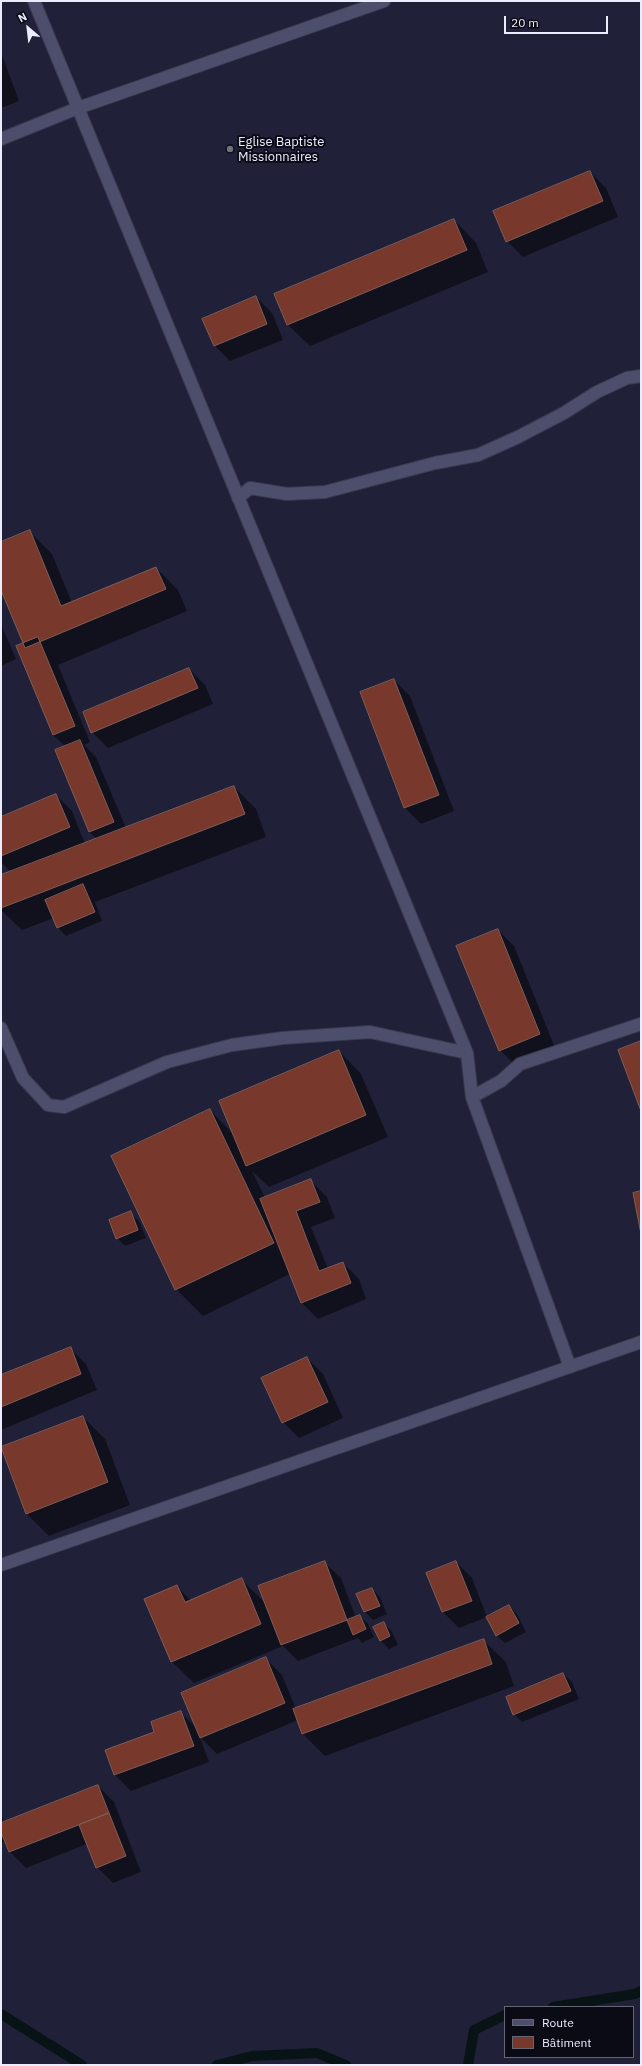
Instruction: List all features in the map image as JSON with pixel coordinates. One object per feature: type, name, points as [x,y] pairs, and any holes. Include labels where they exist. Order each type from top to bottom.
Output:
[{"type":"street","points":[[34,1],[467,1053],[472,1097],[570,1367]]},
{"type":"street","points":[[1,139],[78,108],[384,1]]},
{"type":"street","points":[[238,498],[250,488],[287,494],[325,492],[435,463],[478,455],[518,437],[564,413],[598,392],[627,378],[641,376]]},
{"type":"street","points":[[472,1097],[501,1081],[520,1064],[641,1024]]},
{"type":"street","points":[[1,1028],[22,1078],[48,1105],[64,1107],[167,1062],[232,1045],[283,1038],[370,1032],[467,1053]]},
{"type":"street","points":[[1,1564],[641,1342]]},
{"type":"building","points":[[590,171],[603,201],[506,242],[493,211]]},
{"type":"building","points":[[454,219],[467,250],[287,325],[274,294]]},
{"type":"building","points":[[256,296],[267,324],[214,346],[202,319]]},
{"type":"building","points":[[30,530],[61,606],[156,567],[166,589],[25,648],[1,590],[1,542]]},
{"type":"building","points":[[38,637],[75,726],[53,735],[16,646]]},
{"type":"building","points":[[189,668],[198,688],[91,733],[83,712]]},
{"type":"building","points":[[394,679],[439,795],[404,808],[360,692]]},
{"type":"building","points":[[80,740],[114,822],[89,832],[55,750]]},
{"type":"building","points":[[234,786],[245,814],[1,908],[1,875]]},
{"type":"building","points":[[56,794],[70,827],[1,856],[1,817]]},
{"type":"building","points":[[83,884],[95,912],[57,928],[45,900]]},
{"type":"building","points":[[498,929],[540,1034],[499,1051],[456,946]]},
{"type":"building","points":[[641,1041],[641,1111],[618,1050]]},
{"type":"building","points":[[339,1050],[366,1115],[246,1166],[219,1101]]},
{"type":"building","points":[[210,1109],[274,1243],[175,1290],[111,1156]]},
{"type":"building","points":[[311,1179],[320,1202],[296,1211],[319,1271],[343,1262],[351,1283],[301,1303],[260,1199]]},
{"type":"building","points":[[641,1191],[641,1234],[633,1193]]},
{"type":"building","points":[[131,1211],[138,1230],[116,1239],[109,1220]]},
{"type":"building","points":[[71,1347],[81,1374],[1,1407],[1,1375]]},
{"type":"building","points":[[307,1357],[328,1402],[282,1423],[261,1378]]},
{"type":"building","points":[[83,1416],[108,1482],[26,1514],[1,1447]]},
{"type":"building","points":[[325,1561],[347,1620],[281,1645],[258,1586]]},
{"type":"building","points":[[456,1561],[472,1601],[442,1612],[426,1573]]},
{"type":"building","points":[[242,1578],[261,1624],[171,1662],[144,1599],[177,1585],[185,1602]]},
{"type":"building","points":[[372,1588],[380,1606],[364,1612],[356,1594]]},
{"type":"building","points":[[509,1605],[519,1623],[496,1636],[486,1617]]},
{"type":"building","points":[[360,1615],[366,1629],[353,1635],[347,1620]]},
{"type":"building","points":[[384,1622],[390,1636],[380,1641],[373,1627]]},
{"type":"building","points":[[484,1639],[492,1664],[302,1734],[293,1709]]},
{"type":"building","points":[[266,1657],[285,1703],[200,1738],[181,1693]]},
{"type":"building","points":[[563,1673],[571,1691],[513,1715],[506,1697]]},
{"type":"building","points":[[181,1711],[194,1746],[114,1775],[105,1750],[154,1732],[151,1722]]},
{"type":"building","points":[[98,1785],[109,1813],[9,1852],[1,1832],[1,1823]]},
{"type":"building","points":[[109,1813],[126,1856],[96,1868],[79,1825]]},
{"type":"waterway","points":[[559,2006],[635,1994],[641,1991]]},
{"type":"waterway","points":[[1,2014],[82,2065]]},
{"type":"waterway","points":[[468,2065],[474,2030],[504,2015]]},
{"type":"waterway","points":[[217,2065],[252,2056],[317,2053],[346,2065]]},
{"type":"place","name":"Eglise Baptiste Missionnaires","points":[[230,149]]}]
